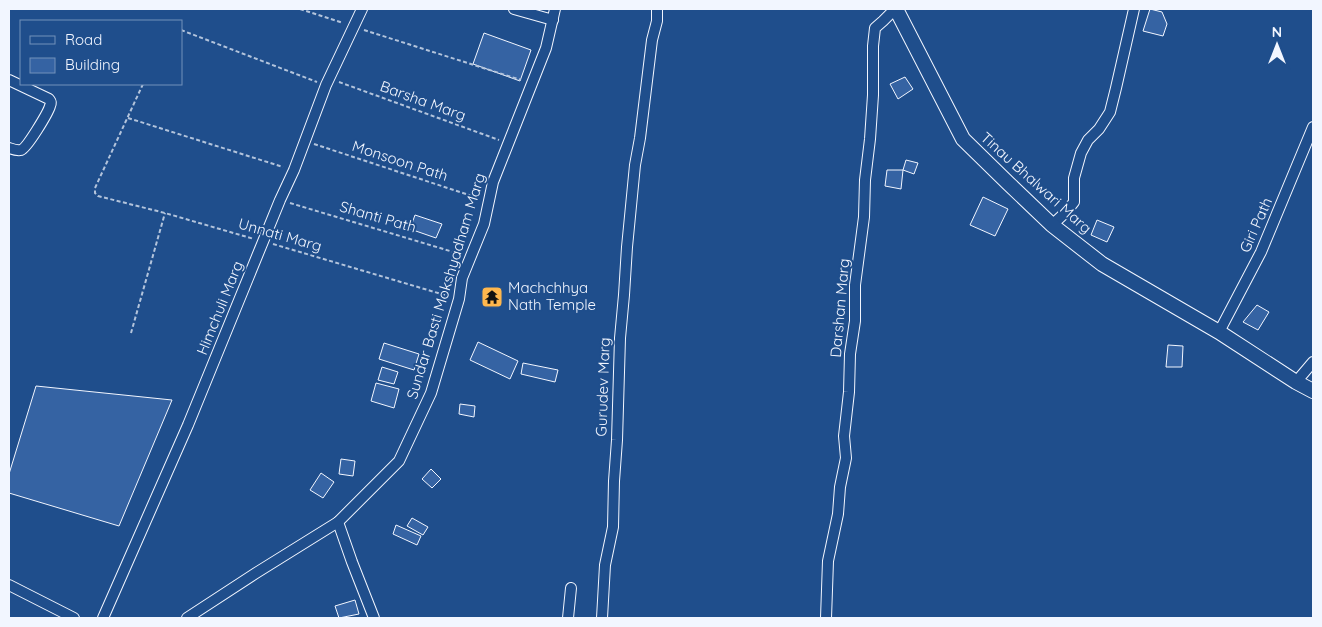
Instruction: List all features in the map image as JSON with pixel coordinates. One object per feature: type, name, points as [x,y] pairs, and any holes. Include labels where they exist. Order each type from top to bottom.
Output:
[{"type":"street","name":"Himchuli Marg","points":[[103,618],[188,426],[294,170],[328,82],[362,9]]},
{"type":"street","points":[[514,9],[553,20]]},
{"type":"street","name":"Sundar Basti Mokshyadham Marg","points":[[187,618],[338,522],[399,461],[432,393],[462,278],[484,224],[493,182],[546,48],[555,9]]},
{"type":"street","name":"Gurudev Marg","points":[[602,618],[605,565],[612,527],[620,338],[627,248],[635,165],[657,9]]},
{"type":"street","name":"Tinau Bhalwari Marg","points":[[896,9],[963,139],[1052,225],[1102,264],[1220,332],[1296,382],[1313,391]]},
{"type":"street","name":"Darshan Marg","points":[[826,618],[828,561],[838,514],[840,487],[846,458],[844,436],[849,392],[850,354],[855,321],[855,285],[864,217],[865,180],[870,139],[875,28],[896,9]]},
{"type":"street","points":[[1052,225],[1074,202],[1074,178],[1081,153],[1088,140],[1110,112],[1134,9]]},
{"type":"street","points":[[9,148],[21,150],[27,145],[51,106],[49,98],[20,85]]},
{"type":"street","name":"Giri Path","points":[[1220,332],[1261,252],[1313,127]]},
{"type":"street","points":[[1296,382],[1313,362]]},
{"type":"street","points":[[338,522],[374,618]]},
{"type":"street","points":[[9,585],[74,618]]},
{"type":"street","points":[[568,618],[571,588]]},
{"type":"path","points":[[300,9],[533,83]]},
{"type":"path","name":"Barsha Marg","points":[[182,30],[509,144]]},
{"type":"path","points":[[143,85],[128,118],[294,170]]},
{"type":"path","name":"Unnati Marg","points":[[128,118],[95,188],[95,193],[98,196],[165,213],[458,299]]},
{"type":"path","name":"Monsoon Path","points":[[305,141],[489,202]]},
{"type":"path","name":"Shanti Path","points":[[280,200],[470,257]]},
{"type":"path","points":[[131,333],[165,213]]},
{"type":"building","points":[[1150,9],[1162,12],[1167,24],[1163,36],[1143,31]]},
{"type":"building","points":[[484,33],[531,50],[520,81],[473,64]]},
{"type":"building","points":[[905,77],[913,89],[898,99],[890,84]]},
{"type":"building","points":[[906,160],[918,163],[914,174],[903,170]]},
{"type":"building","points":[[887,170],[903,170],[901,189],[885,186]]},
{"type":"building","points":[[983,197],[1008,209],[995,236],[970,225]]},
{"type":"building","points":[[415,215],[442,224],[436,238],[410,229]]},
{"type":"building","points":[[1097,220],[1114,227],[1107,242],[1091,235]]},
{"type":"building","points":[[1257,305],[1269,312],[1258,330],[1243,322]]},
{"type":"building","points":[[478,342],[518,361],[510,379],[470,360]]},
{"type":"building","points":[[384,343],[419,354],[414,370],[379,359]]},
{"type":"building","points":[[1168,345],[1183,346],[1182,367],[1166,367]]},
{"type":"building","points":[[523,363],[558,370],[555,382],[521,374]]},
{"type":"building","points":[[382,367],[398,372],[394,384],[378,380]]},
{"type":"building","points":[[376,383],[399,389],[394,408],[371,401]]},
{"type":"building","points":[[36,386],[172,400],[119,526],[9,493],[9,474]]},
{"type":"building","points":[[460,404],[475,406],[474,417],[459,414]]},
{"type":"building","points":[[341,459],[355,461],[353,476],[339,474]]},
{"type":"building","points":[[431,469],[441,479],[432,488],[422,479]]},
{"type":"building","points":[[321,473],[334,482],[323,498],[310,490]]},
{"type":"building","points":[[412,518],[428,527],[423,535],[407,526]]},
{"type":"building","points":[[396,525],[421,536],[417,545],[393,534]]},
{"type":"building","points":[[355,600],[359,614],[339,618],[335,606]]},
{"type":"place","name":"Machchhya Nath Temple","points":[[492,297]]}]
